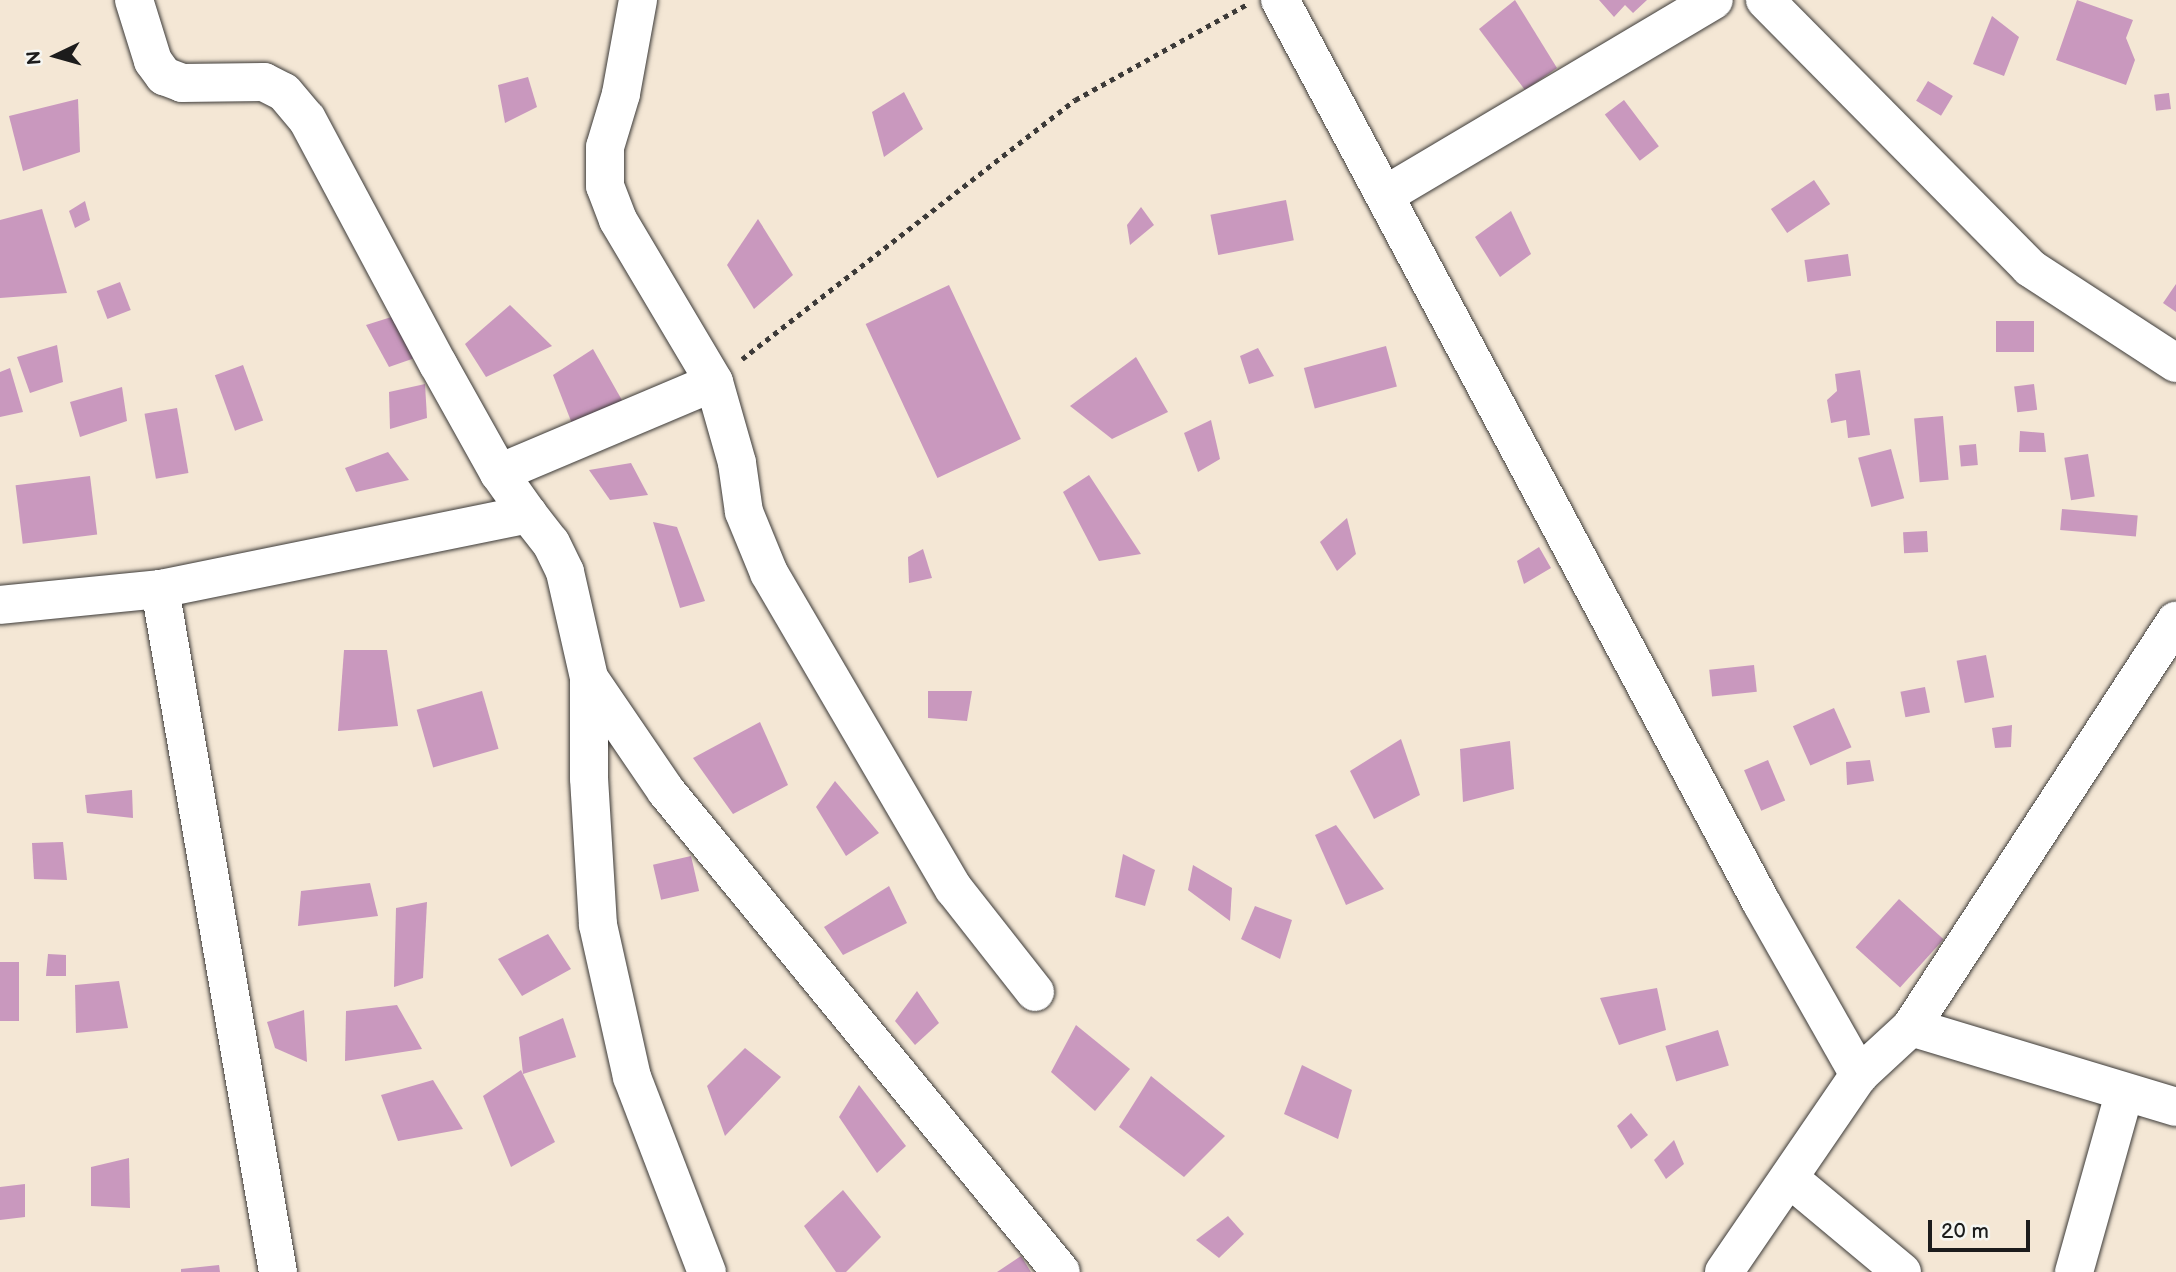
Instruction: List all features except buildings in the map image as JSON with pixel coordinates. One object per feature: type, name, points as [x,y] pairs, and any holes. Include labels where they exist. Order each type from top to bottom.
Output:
[{"type":"street","points":[[134,0],[153,61],[164,76],[182,83],[264,82],[284,92],[307,119],[499,474],[551,543],[565,572],[589,678],[589,778],[598,925],[632,1077],[707,1272]]},
{"type":"street","points":[[638,0],[621,94],[605,147],[605,186],[618,220],[714,382],[737,463],[744,512],[769,573],[954,890],[1035,992]]},
{"type":"street","points":[[1280,0],[1387,194],[1762,904],[1859,1075]]},
{"type":"street","points":[[1387,194],[1714,0]]},
{"type":"street","points":[[1765,0],[1803,15],[2030,268],[2176,363]]},
{"type":"street","points":[[499,474],[714,382]]},
{"type":"street","points":[[0,605],[160,589],[528,514]]},
{"type":"street","points":[[160,589],[278,1272]]},
{"type":"street","points":[[1724,1272],[1859,1075],[1911,1027],[2176,621]]},
{"type":"street","points":[[589,678],[666,791],[1061,1272]]},
{"type":"street","points":[[1911,1027],[2123,1094],[2176,1107]]},
{"type":"street","points":[[2074,1272],[2123,1094]]},
{"type":"street","points":[[1790,1178],[1902,1272]]},
{"type":"path","points":[[714,382],[1075,100],[1256,0]]}]
